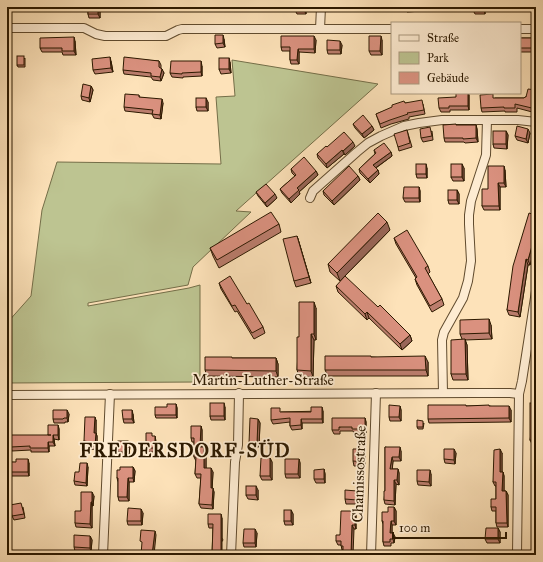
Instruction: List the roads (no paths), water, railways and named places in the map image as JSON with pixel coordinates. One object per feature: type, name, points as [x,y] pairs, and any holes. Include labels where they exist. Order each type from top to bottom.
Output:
[{"type":"street","points":[[320,29],[321,7]]},
{"type":"street","points":[[7,28],[84,28],[105,36],[166,36],[182,29],[391,29]]},
{"type":"street","points":[[521,29],[536,29]]},
{"type":"street","points":[[443,393],[442,340],[444,332],[463,298],[468,281],[471,261],[469,215],[472,195],[486,155],[487,120]]},
{"type":"street","points":[[310,198],[313,191],[362,147],[381,136],[404,126],[431,121],[518,120],[536,122]]},
{"type":"street","points":[[517,555],[519,394],[536,291]]},
{"type":"street","name":"Martin-Luther-Straße","points":[[7,395],[376,393],[519,394]]},
{"type":"street","name":"Chamissostraße","points":[[370,555],[376,393]]},
{"type":"street","points":[[103,555],[110,394]]},
{"type":"street","points":[[231,555],[235,462],[238,445],[239,394]]},
{"type":"district","name":"FREDERSDORF-SÜD","points":[[185,450]]}]
